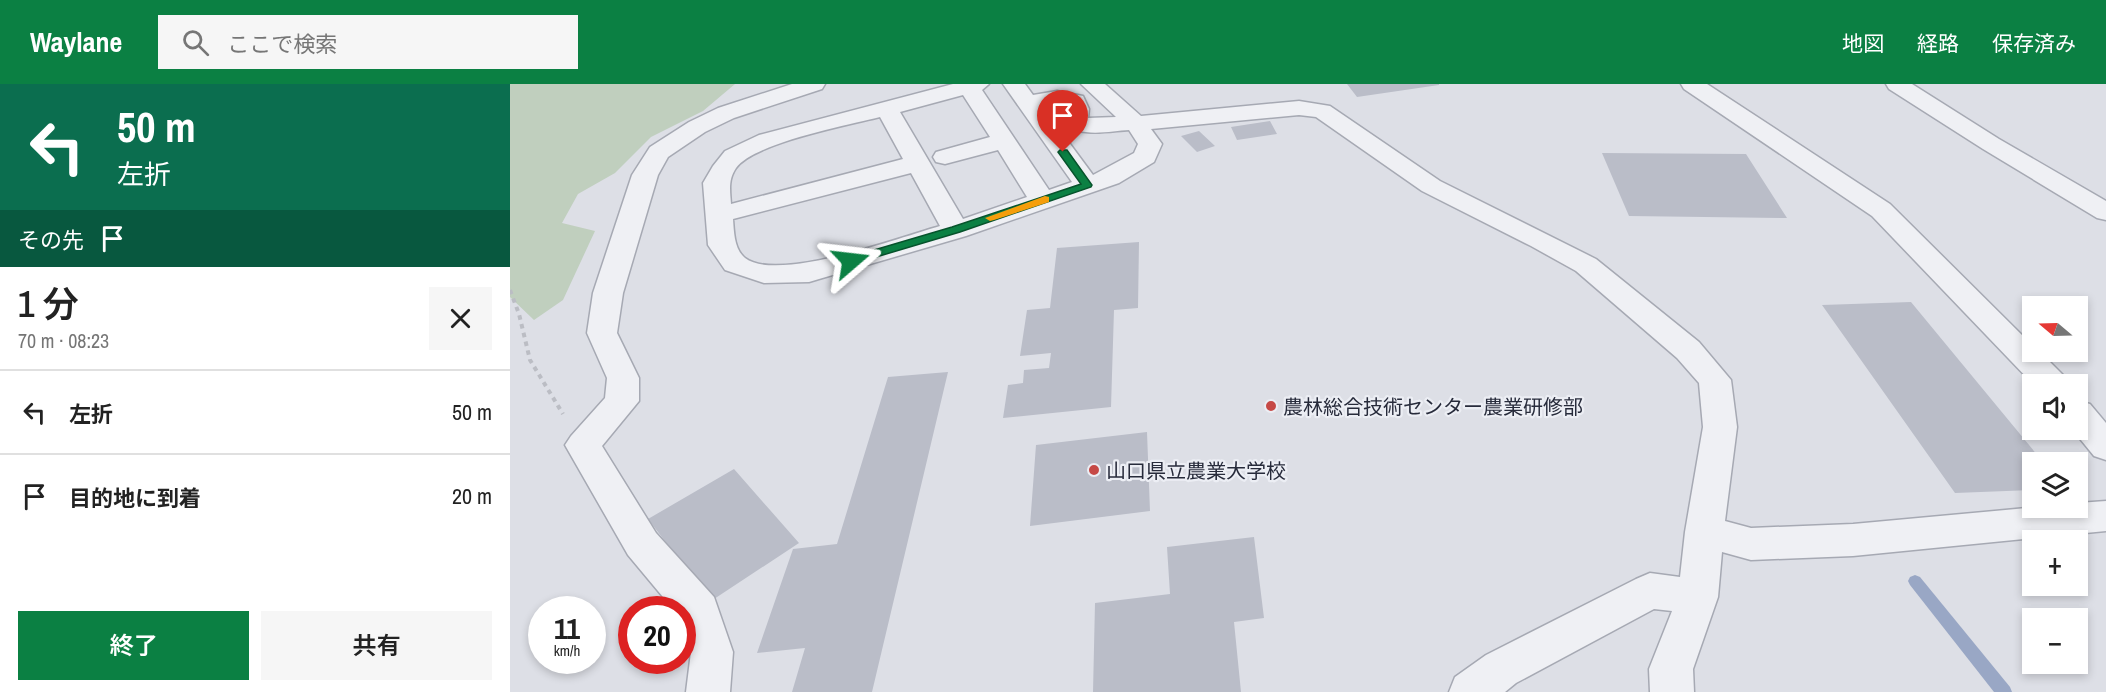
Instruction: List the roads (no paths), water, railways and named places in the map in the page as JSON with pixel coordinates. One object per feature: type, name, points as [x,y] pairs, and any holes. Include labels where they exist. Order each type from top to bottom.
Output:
[{"type":"street","points":[[708,692],[712,652],[699,610],[642,544],[583,445],[622,400],[623,378],[602,333],[608,293],[645,175],[659,152],[697,127],[726,113],[814,84]]},
{"type":"street","points":[[1042,200],[1004,141],[974,85],[767,140],[735,156],[725,166],[716,183],[722,245],[735,264],[764,274],[809,273],[956,230],[1110,178],[1145,157],[1150,144],[1136,123],[1092,84]]},
{"type":"street","points":[[1692,84],[1881,210],[1926,253],[2042,374]]},
{"type":"street","points":[[1897,84],[1990,144],[2106,212]]},
{"type":"street","points":[[1021,93],[1075,100],[1078,110],[1076,121],[1083,125],[1136,123],[1299,108],[1322,101],[1431,186],[1541,240],[1586,265],[1688,350],[1715,380],[1720,427],[1704,532],[1698,597],[1671,669],[1672,692]]},
{"type":"street","points":[[1021,93],[1087,185]]},
{"type":"street","points":[[886,108],[956,230]]},
{"type":"street","points":[[945,157],[1004,141]]},
{"type":"street","points":[[719,215],[918,163]]},
{"type":"street","points":[[2088,425],[2106,447]]},
{"type":"street","points":[[1704,532],[1751,544],[1853,540],[2106,516]]},
{"type":"street","points":[[1471,692],[1502,669],[1650,591],[1698,597]]},
{"type":"waterway","points":[[1915,581],[2004,692]]},
{"type":"place","name":"農林総合技術センター農業研修部","points":[[1271,406]]},
{"type":"place","name":"山口県立農業大学校","points":[[1094,470]]}]
